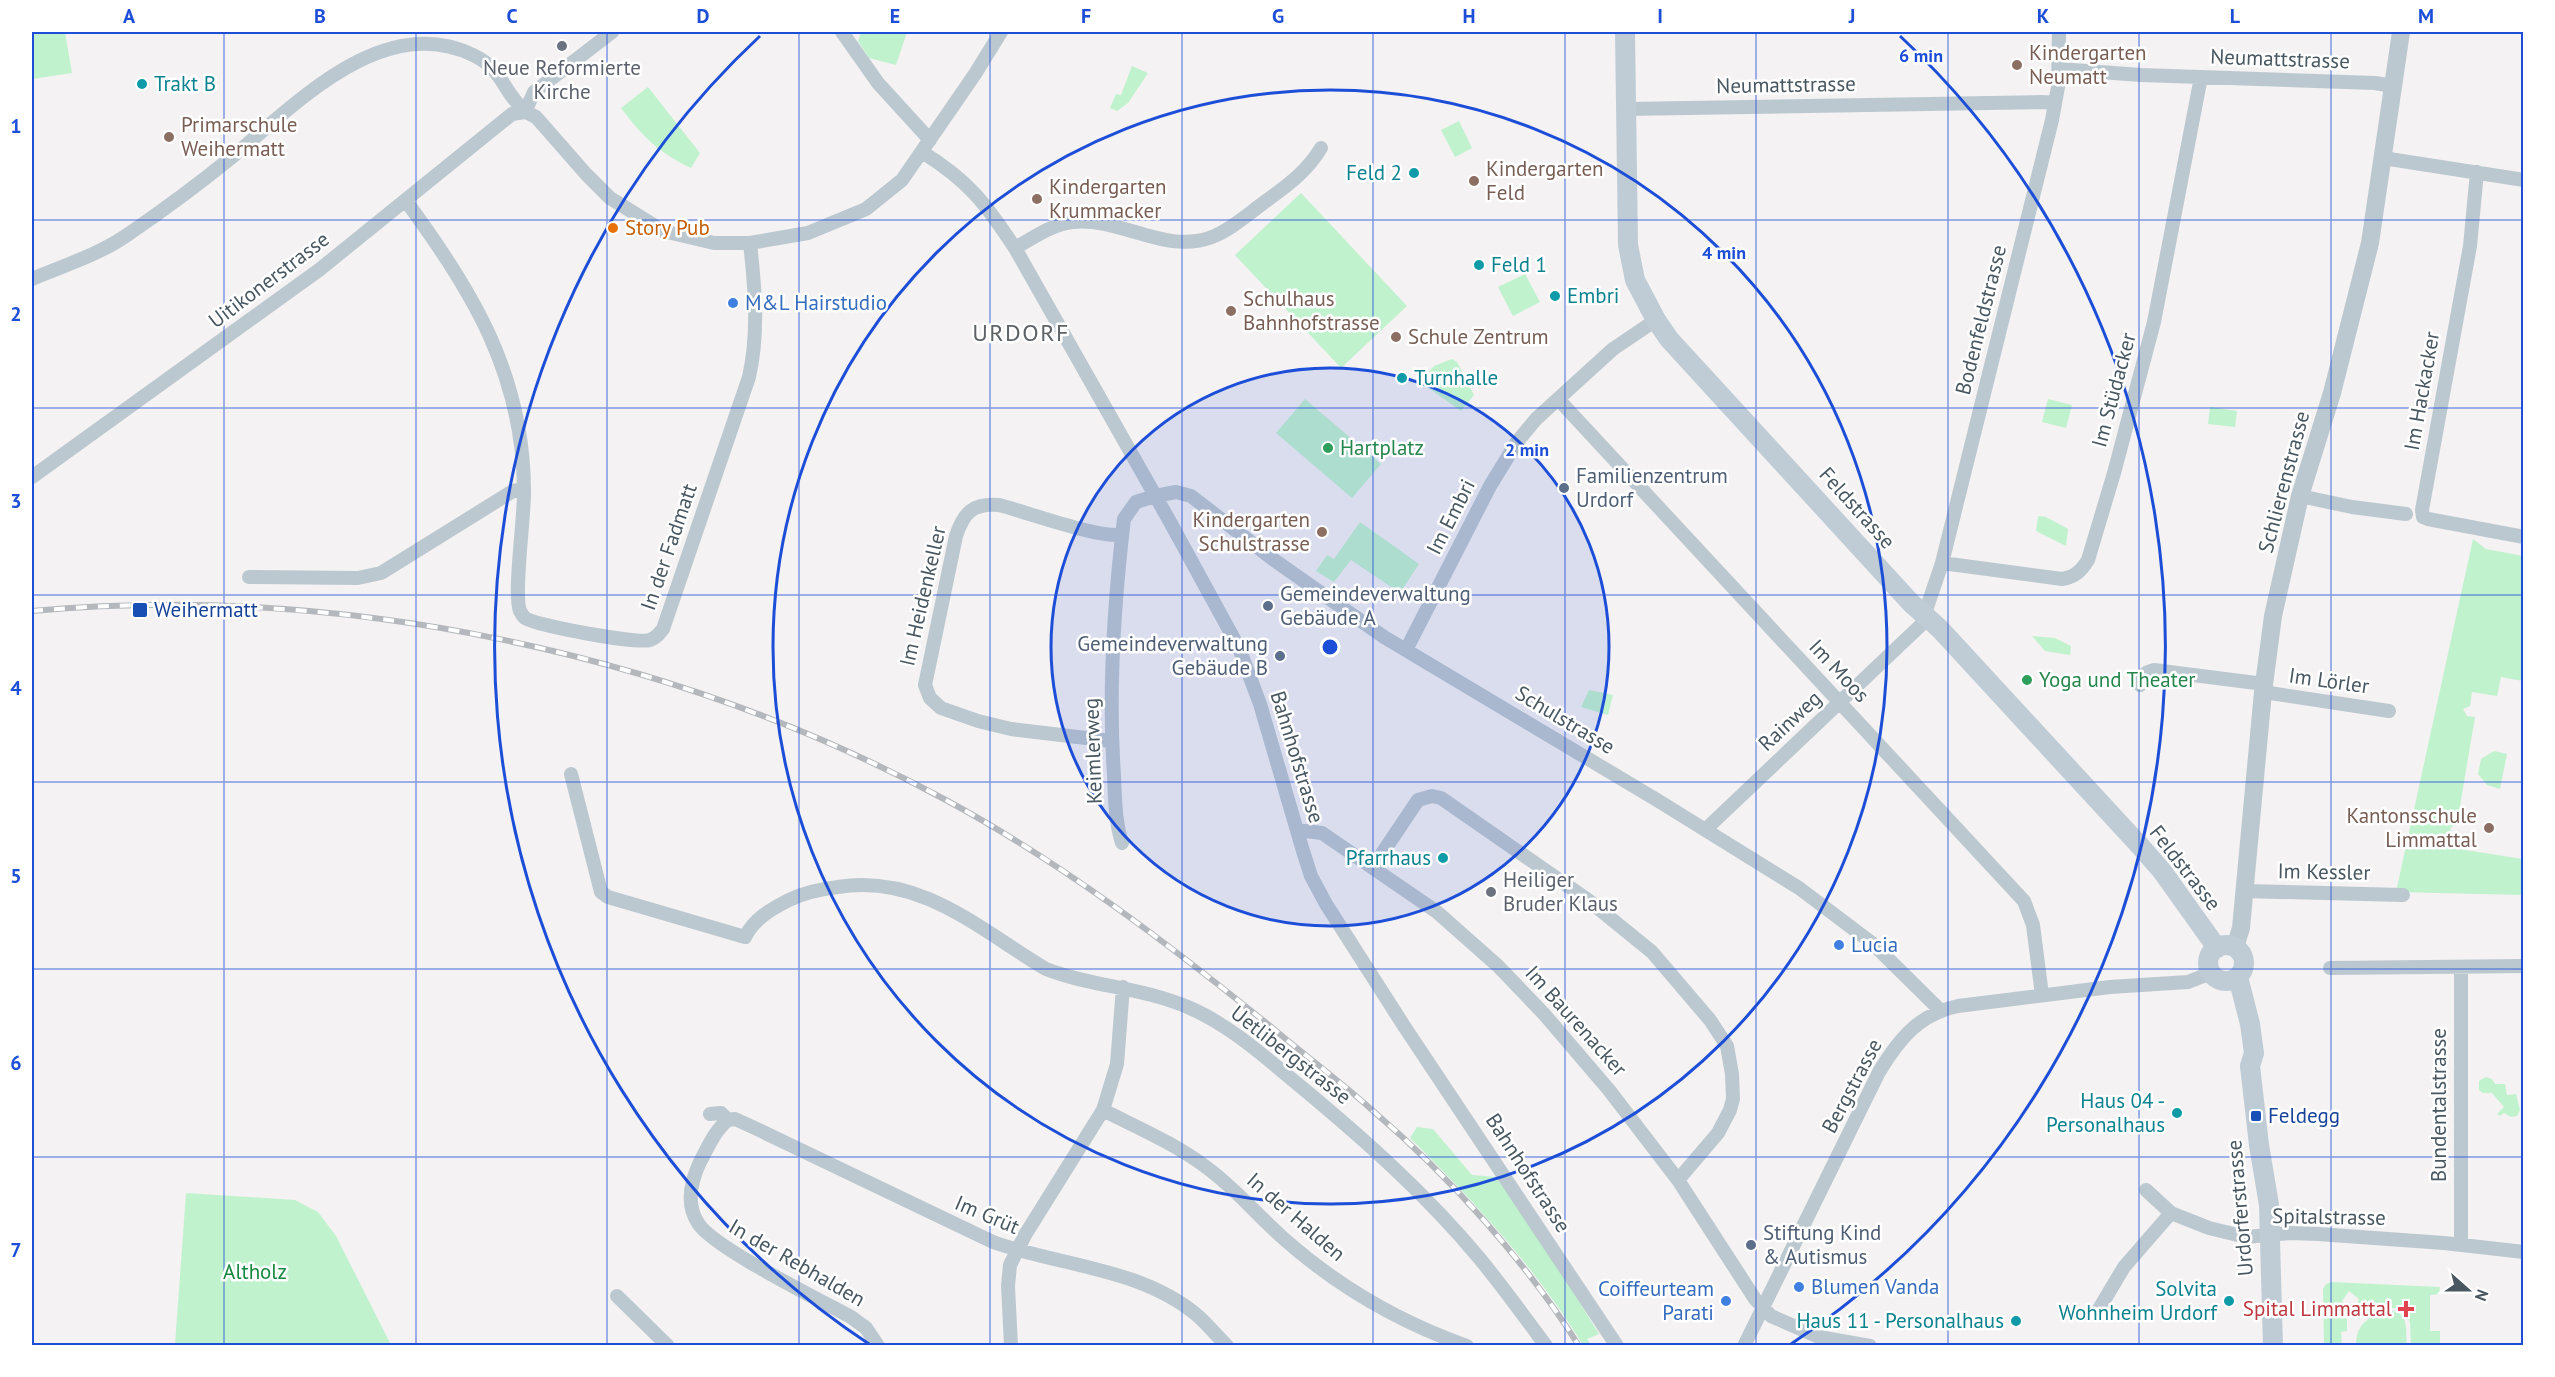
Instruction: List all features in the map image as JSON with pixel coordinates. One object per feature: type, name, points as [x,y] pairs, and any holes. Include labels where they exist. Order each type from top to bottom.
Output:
[{"type":"main road","name":"Feldstrasse","points":[[1625,32],[1628,245],[1635,280],[1656,320],[1911,603],[1940,629],[2155,863],[2226,948]]},
{"type":"main road","points":[[2226,948],[2241,953],[2244,962],[2243,970],[2223,976],[2210,957],[2226,948]]},
{"type":"main road","name":"Urdorferstrasse","points":[[2223,976],[2234,1007],[2243,1054],[2250,1066],[2269,1205],[2273,1346]]},
{"type":"street","points":[[525,112],[534,92],[612,32]]},
{"type":"street","points":[[843,32],[879,83],[930,140]]},
{"type":"street","points":[[32,279],[97,252],[128,235],[347,66],[378,52],[422,43],[440,45],[472,54],[496,71],[525,112],[536,117],[610,198],[663,231],[714,243],[750,243],[808,233],[866,209],[902,180],[1001,32]]},
{"type":"street","name":"Bodenfeldstrasse","points":[[1925,615],[1942,563],[2055,103],[2059,69],[2059,32]]},
{"type":"street","name":"Schlierenstrasse","points":[[2226,948],[2241,928],[2273,615],[2300,496],[2332,393],[2370,243],[2401,32]]},
{"type":"street","name":"Neumattstrasse","points":[[2059,69],[2375,83],[2393,86]]},
{"type":"street","name":"Im Stüdacker","points":[[1942,563],[2062,579],[2081,571],[2088,560],[2114,473],[2154,322],[2201,76]]},
{"type":"street","name":"Neumattstrasse","points":[[1626,109],[2055,103]]},
{"type":"street","name":"Uitikonerstrasse","points":[[32,477],[233,334],[406,201],[512,114],[525,112]]},
{"type":"street","points":[[1015,248],[1054,227],[1075,222],[1100,223],[1172,242],[1196,242],[1214,237],[1305,170],[1321,148]]},
{"type":"street","name":"Bahnhofstrasse","points":[[922,152],[962,179],[992,213],[1015,248],[1239,648],[1260,704],[1311,876],[1332,914],[1404,1026],[1617,1346]]},
{"type":"street","points":[[2384,158],[2523,180]]},
{"type":"street","name":"Im Hackacker","points":[[2476,172],[2470,246],[2422,510],[2423,517],[2428,519],[2523,537]]},
{"type":"street","name":"In der Fadmatt","points":[[406,201],[467,289],[506,372],[519,435],[524,489],[518,601],[524,618],[539,624],[631,641],[649,641],[658,636],[663,629],[749,377],[754,355],[756,300],[750,243]]},
{"type":"street","name":"Im Embri","points":[[1406,650],[1502,465],[1536,419],[1613,349],[1656,320]]},
{"type":"street","name":"Im Moos","points":[[1558,399],[2024,901],[2033,925],[2042,995]]},
{"type":"street","points":[[249,577],[358,578],[381,573],[513,491],[524,489]]},
{"type":"street","name":"Schulstrasse","points":[[1155,496],[1176,492],[1191,496],[1282,566],[1406,650],[1705,830],[1829,909],[1872,943],[1940,1010]]},
{"type":"street","name":"Keimlerweg","points":[[1122,843],[1117,829],[1111,741],[1112,673],[1122,535],[1124,519],[1130,507],[1136,502],[1155,496]]},
{"type":"street","points":[[2300,496],[2352,507],[2406,514]]},
{"type":"street","name":"Im Heidenkeller","points":[[1111,741],[1011,729],[978,721],[941,708],[930,698],[925,685],[956,536],[965,515],[984,504],[999,505],[1095,532],[1112,536],[1122,535]]},
{"type":"street","name":"Rainweg","points":[[1705,830],[1921,625],[1925,615]]},
{"type":"street","name":"Im Lörler","points":[[2140,685],[2145,673],[2154,670],[2389,711]]},
{"type":"street","name":"Uetlibergstrasse","points":[[571,774],[601,892],[608,897],[745,937],[752,924],[800,894],[870,883],[917,893],[937,901],[1046,969],[1061,975],[1123,987],[1173,1001],[1208,1017],[1234,1034],[1321,1104],[1435,1209],[1480,1258],[1546,1346]]},
{"type":"street","points":[[1373,867],[1418,800],[1432,796],[1442,798],[1588,900],[1652,952],[1710,1020],[1727,1046],[1732,1074],[1732,1099],[1725,1120],[1707,1147],[1678,1180]]},
{"type":"street","name":"Im Baurenacker","points":[[1297,830],[1322,832],[1437,912],[1498,966],[1544,1014],[1609,1090],[1678,1180],[1749,1291],[1771,1316],[1819,1337],[1870,1346]]},
{"type":"street","name":"Im Kessler","points":[[2243,891],[2403,895]]},
{"type":"street","points":[[2330,968],[2523,966]]},
{"type":"street","name":"Bundentalstrasse","points":[[2461,967],[2461,1244]]},
{"type":"street","name":"Bergstrasse","points":[[1744,1346],[1893,1048],[1917,1023],[1940,1010],[2042,995],[2188,982],[2223,976]]},
{"type":"street","points":[[1011,1346],[1008,1286],[1010,1265],[1016,1251],[1103,1110],[1117,1064],[1123,987]]},
{"type":"street","name":"In der Halden","points":[[1103,1110],[1172,1144],[1209,1168],[1282,1238],[1340,1283],[1403,1320],[1467,1346]]},
{"type":"street","name":"Im Grüt","points":[[710,1114],[721,1113],[728,1120],[735,1119],[945,1220],[1016,1251],[1146,1285],[1165,1294],[1197,1315],[1227,1346]]},
{"type":"street","name":"In der Rebhalden","points":[[728,1120],[710,1143],[694,1175],[690,1192],[697,1223],[716,1241],[867,1328],[878,1346]]},
{"type":"street","name":"Spitalstrasse","points":[[2146,1190],[2171,1213],[2228,1234],[2246,1237],[2290,1233],[2318,1234],[2461,1244],[2523,1252]]},
{"type":"street","points":[[2099,1309],[2124,1268],[2171,1213]]},
{"type":"street","points":[[617,1296],[668,1346]]},
{"type":"green space","points":[[32,32],[65,32],[72,73],[32,79]]},
{"type":"green space","points":[[861,32],[907,32],[896,65],[869,58],[858,41]]},
{"type":"green space","points":[[1132,66],[1148,73],[1128,103],[1117,111],[1110,108],[1116,94],[1121,95]]},
{"type":"green space","points":[[648,87],[700,153],[691,168],[652,143],[621,108]]},
{"type":"green space","points":[[1459,121],[1472,148],[1455,157],[1441,130]]},
{"type":"green space","points":[[1301,193],[1407,306],[1341,368],[1235,255]]},
{"type":"green space","points":[[1525,274],[1540,302],[1513,316],[1498,287]]},
{"type":"green space","points":[[1452,359],[1457,362],[1474,395],[1461,411],[1420,382],[1434,366]]},
{"type":"green space","name":"Hartplatz","points":[[1305,399],[1381,464],[1352,498],[1276,433]]},
{"type":"green space","points":[[2048,399],[2072,405],[2066,428],[2042,422]]},
{"type":"green space","points":[[2210,407],[2237,411],[2235,427],[2208,424]]},
{"type":"green space","points":[[2038,516],[2046,517],[2068,529],[2066,546],[2036,531]]},
{"type":"green space","points":[[1360,522],[1419,564],[1400,593],[1351,560],[1334,582],[1316,571],[1327,555],[1334,559]]},
{"type":"green space","points":[[2473,539],[2486,549],[2523,556],[2523,681],[2501,677],[2497,696],[2472,692],[2470,706],[2463,709],[2467,716],[2475,717],[2457,824],[2450,828],[2453,834],[2461,835],[2459,849],[2523,859],[2523,895],[2396,892]]},
{"type":"green space","points":[[2032,636],[2055,638],[2071,646],[2070,655],[2045,651]]},
{"type":"green space","points":[[1589,690],[1613,695],[1608,715],[1581,707]]},
{"type":"green space","points":[[2494,751],[2507,754],[2500,789],[2487,785],[2478,774],[2481,759]]},
{"type":"green space","points":[[2486,1077],[2492,1079],[2495,1084],[2505,1084],[2507,1095],[2516,1094],[2520,1110],[2517,1116],[2497,1114],[2504,1107],[2492,1093],[2483,1093],[2479,1090],[2479,1081]]},
{"type":"green space","points":[[1417,1127],[1433,1129],[1472,1175],[1496,1177],[1557,1266],[1599,1334],[1587,1339],[1591,1345],[1583,1345],[1545,1289],[1503,1236],[1410,1138]]},
{"type":"green space","name":"Altholz","points":[[186,1193],[295,1200],[318,1212],[336,1236],[391,1345],[175,1345]]},
{"type":"green space","points":[[2331,1282],[2440,1287],[2439,1294],[2430,1295],[2430,1331],[2440,1331],[2440,1343],[2411,1345],[2410,1323],[2405,1309],[2383,1307],[2365,1315],[2356,1306],[2359,1299],[2349,1291],[2342,1301],[2347,1307],[2347,1331],[2341,1332],[2342,1345],[2324,1345],[2323,1289]]},
{"type":"green space","points":[[2392,1311],[2404,1319],[2407,1345],[2356,1345],[2359,1331],[2366,1321],[2378,1314]]},
{"type":"railway","points":[[32,611],[148,605],[266,608],[384,619],[501,639],[617,668],[730,704],[839,748],[944,799],[1031,850],[1156,936],[1275,1030],[1372,1110],[1457,1191],[1535,1282],[1579,1346]]},
{"type":"place","name":"Neue Reformierte Kirche","points":[[562,46]]},
{"type":"place","name":"Kindergarten Neumatt","points":[[2017,65]]},
{"type":"place","name":"Trakt B","points":[[142,84]]},
{"type":"place","name":"Primarschule Weihermatt","points":[[169,137]]},
{"type":"place","name":"Feld 2","points":[[1414,173]]},
{"type":"place","name":"Kindergarten Feld","points":[[1474,181]]},
{"type":"place","name":"Kindergarten Krummacker","points":[[1037,199]]},
{"type":"place","name":"Story Pub","points":[[613,228]]},
{"type":"place","name":"Feld 1","points":[[1479,265]]},
{"type":"place","name":"Embri","points":[[1555,296]]},
{"type":"place","name":"M&L Hairstudio","points":[[733,303]]},
{"type":"place","name":"Schulhaus Bahnhofstrasse","points":[[1231,311]]},
{"type":"place","name":"Schule Zentrum","points":[[1396,337]]},
{"type":"place","name":"Turnhalle","points":[[1402,378]]},
{"type":"place","name":"Hartplatz","points":[[1328,448]]},
{"type":"place","name":"Familienzentrum Urdorf","points":[[1564,488]]},
{"type":"place","name":"Kindergarten Schulstrasse","points":[[1322,532]]},
{"type":"place","name":"Gemeindeverwaltung Gebäude A","points":[[1268,606]]},
{"type":"place","name":"Weihermatt","points":[[140,610]]},
{"type":"place","name":"Gemeindeverwaltung Gebäude B","points":[[1280,656]]},
{"type":"place","name":"Yoga und Theater","points":[[2027,680]]},
{"type":"place","name":"Kantonsschule Limmattal","points":[[2489,828]]},
{"type":"place","name":"Pfarrhaus","points":[[1443,858]]},
{"type":"place","name":"Heiliger Bruder Klaus","points":[[1491,892]]},
{"type":"place","name":"Lucia","points":[[1839,945]]},
{"type":"place","name":"Haus 04 - Personalhaus","points":[[2177,1113]]},
{"type":"place","name":"Feldegg","points":[[2256,1116]]},
{"type":"place","name":"Stiftung Kind & Autismus","points":[[1751,1245]]},
{"type":"place","name":"Blumen Vanda","points":[[1799,1287]]},
{"type":"place","name":"Coiffeurteam Parati","points":[[1726,1301]]},
{"type":"place","name":"Solvita Wohnheim Urdorf","points":[[2229,1301]]},
{"type":"place","name":"Spital Limmattal","points":[[2406,1309]]},
{"type":"place","name":"Haus 11 - Personalhaus","points":[[2016,1321]]},
{"type":"district","name":"URDORF","points":[[1021,333]]}]
